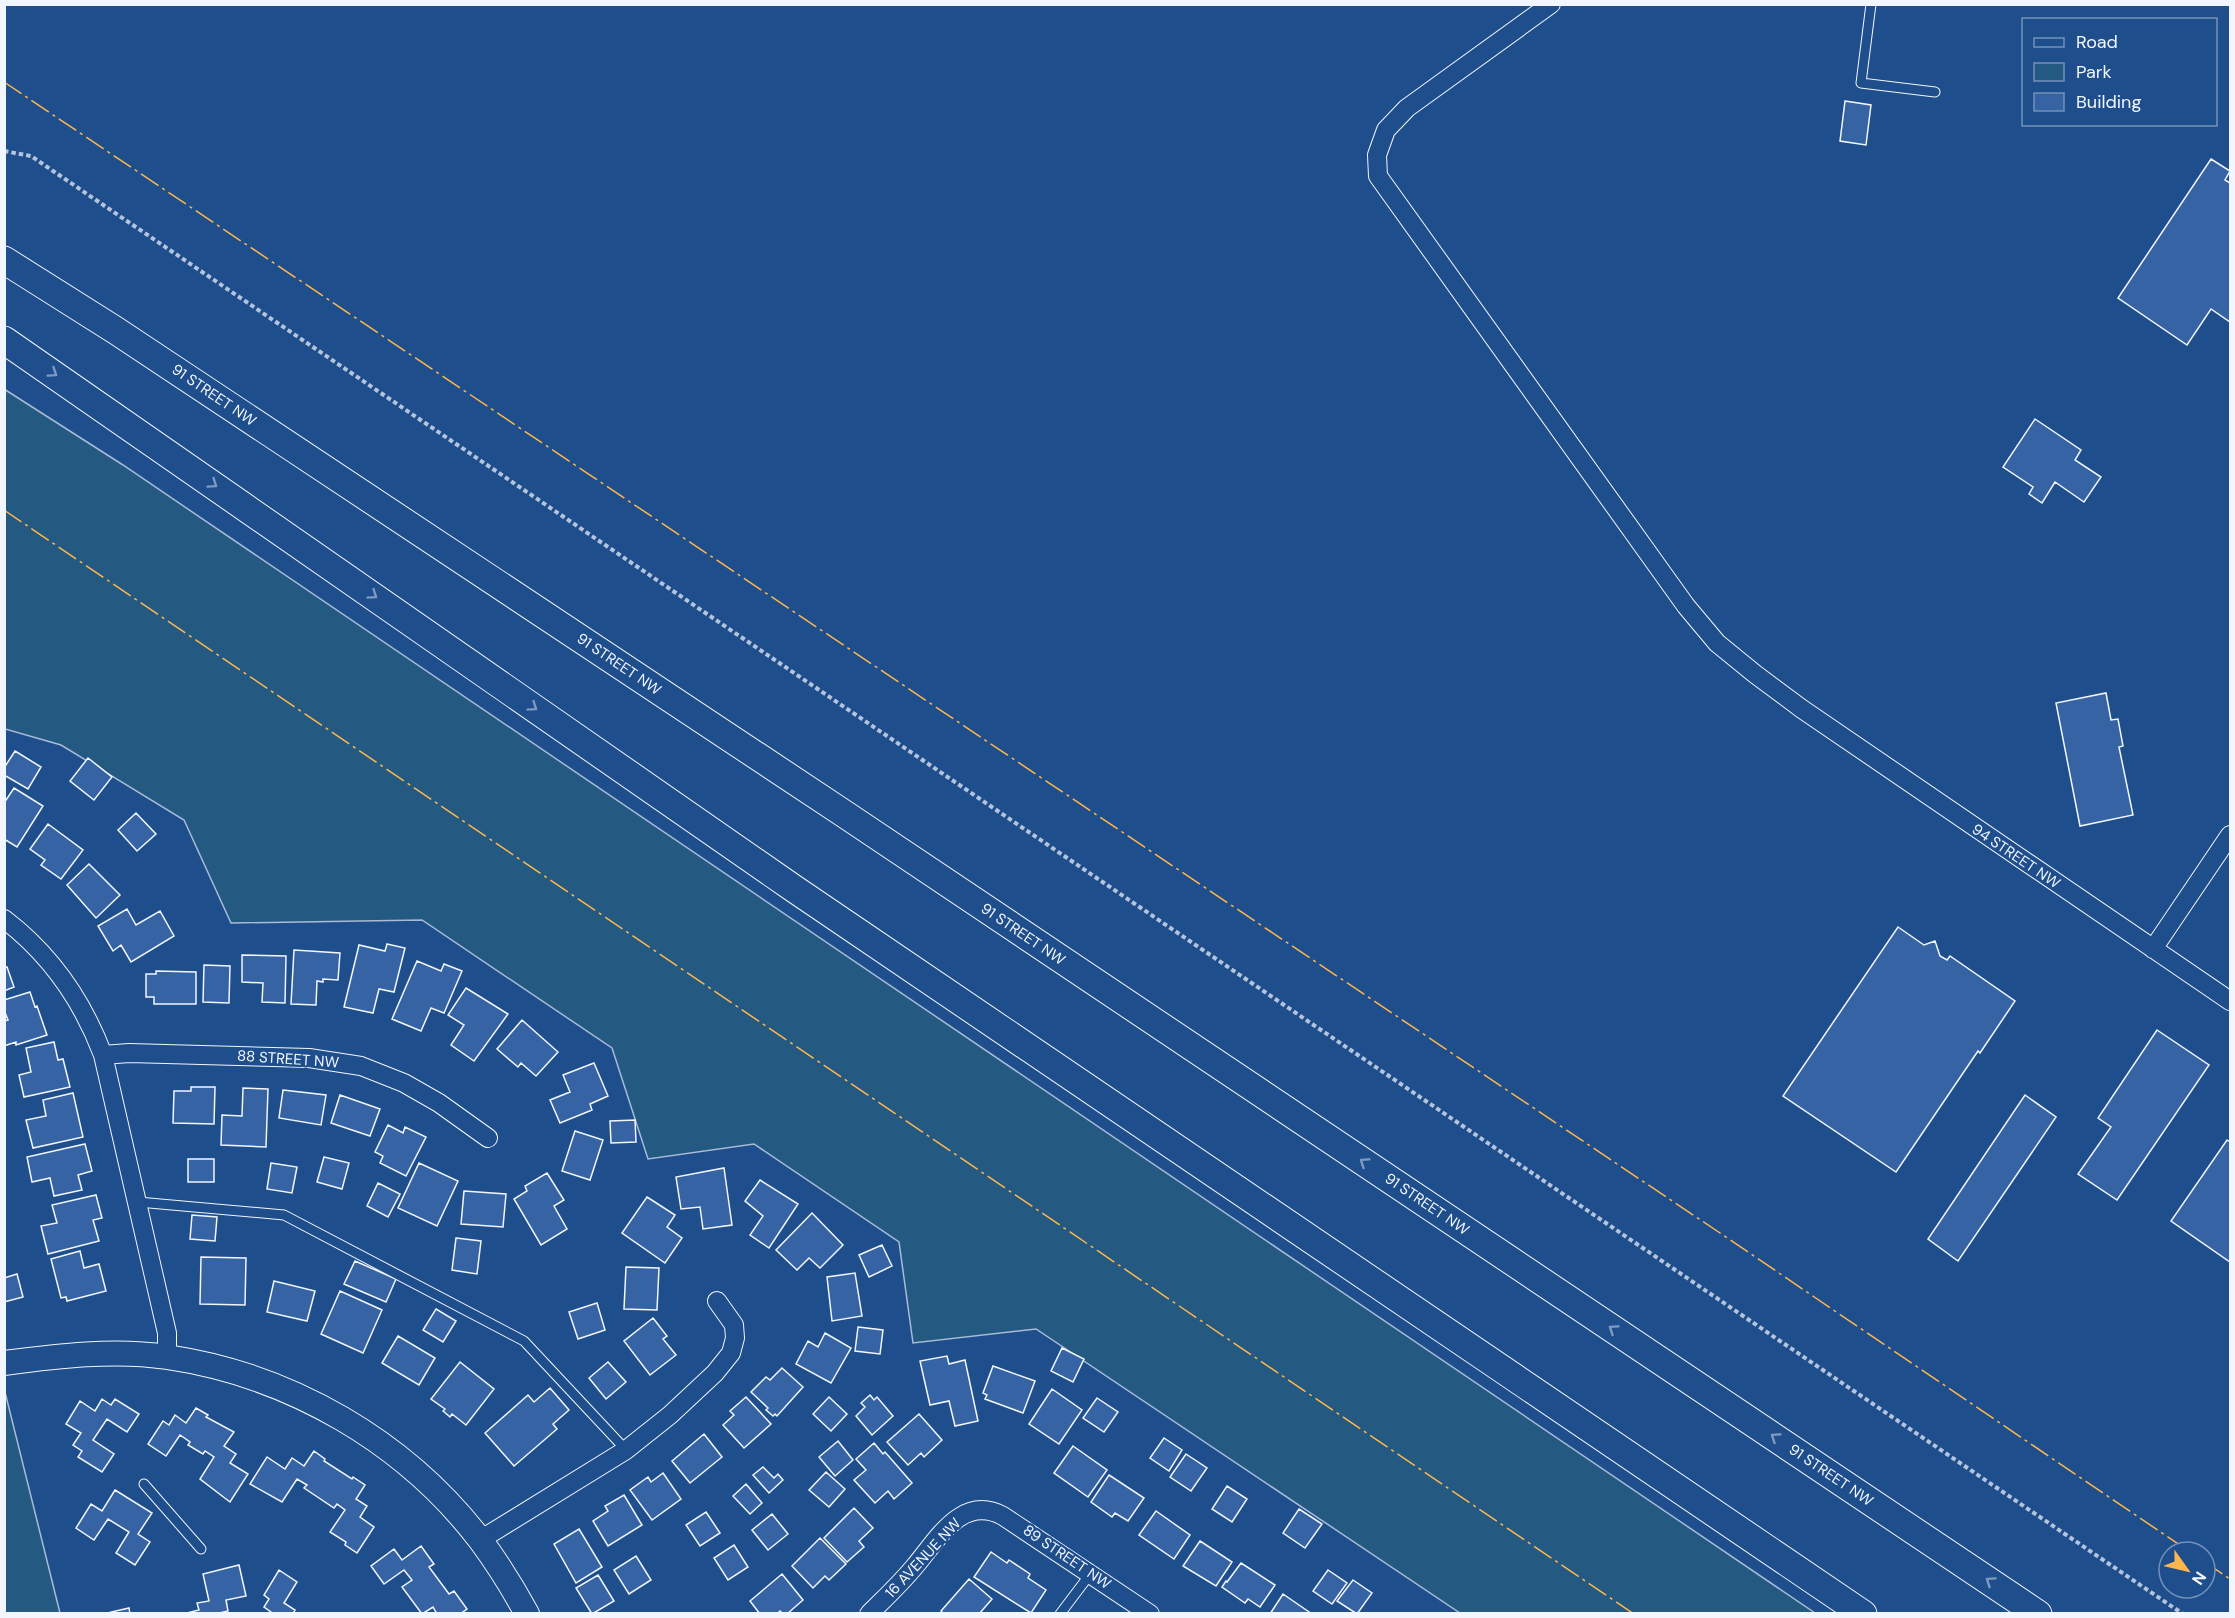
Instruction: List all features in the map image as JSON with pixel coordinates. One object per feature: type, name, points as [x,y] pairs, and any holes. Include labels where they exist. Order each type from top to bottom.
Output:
[{"type":"main road","name":"91 STREET NW","points":[[4,260],[116,330],[840,811],[2038,1614]]},
{"type":"main road","points":[[4,340],[793,888],[1863,1614]]},
{"type":"street","name":"94 STREET NW","points":[[1551,4],[1407,108],[1386,130],[1377,155],[1377,176],[1686,606],[1718,643],[1755,675],[1802,709],[2230,1001]]},
{"type":"street","points":[[2153,949],[2230,835]]},
{"type":"street","points":[[4,919],[46,959],[72,992],[87,1016],[103,1055],[167,1333],[167,1357]]},
{"type":"street","name":"88 STREET NW","points":[[103,1055],[129,1053],[309,1058],[362,1066],[404,1083],[439,1103],[488,1138]]},
{"type":"street","points":[[480,1540],[626,1450],[670,1415],[715,1373],[731,1353],[735,1338],[734,1325],[717,1301]]},
{"type":"street","points":[[4,1363],[63,1356],[110,1354],[167,1357],[207,1365],[294,1394],[370,1436],[408,1464],[443,1497],[480,1540],[506,1577],[527,1614]]},
{"type":"street","name":"89 STREET NW","points":[[980,1509],[994,1510],[1004,1515],[1150,1614]]},
{"type":"street","name":"16 AVENUE NW","points":[[869,1614],[900,1583],[951,1524],[969,1512],[980,1509]]},
{"type":"lane","points":[[1871,4],[1861,82],[1935,92]]},
{"type":"lane","points":[[138,1202],[284,1215],[524,1341],[626,1450]]},
{"type":"lane","points":[[144,1484],[201,1549]]},
{"type":"lane","points":[[1060,1614],[1091,1573]]},
{"type":"path","points":[[4,151],[31,156],[2183,1614]]},
{"type":"green space","points":[[4,389],[123,465],[1815,1613],[1460,1613],[1036,1329],[913,1343],[899,1242],[754,1144],[648,1159],[612,1048],[422,920],[231,923],[184,820],[61,745],[5,729]]},
{"type":"green space","points":[[5,1392],[60,1613],[5,1613]]},
{"type":"building","points":[[1845,101],[1871,105],[1866,145],[1840,141]]},
{"type":"building","points":[[2211,159],[2230,171],[2225,180],[2230,183],[2230,322],[2211,309],[2187,345],[2118,298]]},
{"type":"building","points":[[2035,419],[2081,450],[2075,460],[2101,477],[2084,502],[2055,482],[2042,503],[2029,494],[2033,487],[2003,467]]},
{"type":"building","points":[[2106,693],[2111,720],[2118,719],[2123,746],[2119,747],[2133,815],[2080,826],[2056,703]]},
{"type":"building","points":[[15,751],[41,767],[28,789],[4,775],[4,768]]},
{"type":"building","points":[[88,758],[112,777],[94,800],[70,781]]},
{"type":"building","points":[[14,788],[43,806],[17,847],[4,839],[4,803]]},
{"type":"building","points":[[136,813],[156,834],[137,851],[118,830]]},
{"type":"building","points":[[48,824],[83,850],[61,879],[41,865],[45,860],[30,849]]},
{"type":"building","points":[[89,864],[120,895],[96,918],[67,885]]},
{"type":"building","points":[[127,909],[136,925],[160,911],[174,936],[131,962],[121,945],[113,951],[98,926]]},
{"type":"building","points":[[1898,927],[1924,945],[1935,941],[1940,956],[1947,960],[1950,956],[2015,1001],[1980,1053],[1978,1051],[1896,1172],[1783,1096]]},
{"type":"building","points":[[387,944],[405,948],[394,992],[379,989],[373,1013],[344,1007],[359,945],[385,951]]},
{"type":"building","points":[[294,950],[340,953],[338,980],[317,981],[316,1005],[291,1004]]},
{"type":"building","points":[[242,955],[286,956],[285,1003],[262,1002],[263,983],[242,982]]},
{"type":"building","points":[[417,961],[441,971],[444,964],[462,971],[444,1013],[431,1008],[421,1031],[392,1019]]},
{"type":"building","points":[[204,965],[230,966],[229,1003],[203,1002]]},
{"type":"building","points":[[7,967],[14,987],[4,991],[4,968]]},
{"type":"building","points":[[156,971],[196,972],[196,1004],[154,1004],[154,997],[146,997],[146,974],[156,974]]},
{"type":"building","points":[[466,988],[508,1014],[474,1061],[451,1045],[464,1025],[448,1015]]},
{"type":"building","points":[[30,992],[47,1035],[16,1045],[16,1042],[4,1046],[4,1021],[8,1020],[4,1010],[4,1000]]},
{"type":"building","points":[[522,1020],[558,1052],[536,1076],[521,1063],[518,1067],[497,1049]]},
{"type":"building","points":[[2157,1030],[2209,1065],[2117,1200],[2078,1174],[2111,1127],[2098,1118]]},
{"type":"building","points":[[54,1042],[58,1060],[63,1059],[70,1087],[24,1097],[19,1075],[31,1072],[26,1048]]},
{"type":"building","points":[[594,1063],[608,1096],[590,1104],[592,1110],[560,1123],[550,1100],[570,1092],[563,1075]]},
{"type":"building","points":[[191,1087],[215,1087],[214,1124],[173,1123],[174,1091],[191,1091]]},
{"type":"building","points":[[243,1088],[268,1089],[266,1147],[221,1145],[222,1115],[242,1116]]},
{"type":"building","points":[[283,1090],[326,1095],[321,1125],[279,1118]]},
{"type":"building","points":[[73,1093],[83,1137],[33,1148],[26,1120],[46,1116],[43,1100]]},
{"type":"building","points":[[340,1095],[380,1109],[370,1136],[331,1123]]},
{"type":"building","points":[[2025,1095],[2056,1117],[1958,1261],[1928,1239]]},
{"type":"building","points":[[635,1120],[636,1142],[611,1143],[610,1121]]},
{"type":"building","points":[[388,1125],[403,1133],[405,1127],[426,1137],[406,1176],[380,1163],[383,1156],[375,1152]]},
{"type":"building","points":[[575,1131],[603,1140],[590,1180],[562,1171]]},
{"type":"building","points":[[2227,1140],[2230,1142],[2230,1262],[2171,1221]]},
{"type":"building","points":[[85,1144],[92,1171],[78,1175],[82,1190],[54,1196],[50,1178],[32,1182],[27,1157]]},
{"type":"building","points":[[324,1157],[349,1163],[342,1189],[317,1182]]},
{"type":"building","points":[[188,1159],[214,1159],[214,1182],[188,1182]]},
{"type":"building","points":[[271,1163],[297,1167],[292,1193],[267,1189]]},
{"type":"building","points":[[419,1163],[458,1181],[437,1226],[398,1208]]},
{"type":"building","points":[[724,1168],[732,1225],[703,1229],[700,1207],[681,1209],[676,1177]]},
{"type":"building","points":[[547,1173],[564,1200],[554,1206],[567,1229],[541,1245],[514,1199],[527,1191],[525,1186]]},
{"type":"building","points":[[760,1180],[798,1204],[769,1248],[750,1235],[763,1216],[745,1201]]},
{"type":"building","points":[[378,1183],[400,1194],[388,1217],[367,1206]]},
{"type":"building","points":[[464,1191],[506,1194],[503,1227],[461,1224]]},
{"type":"building","points":[[96,1195],[102,1218],[93,1220],[99,1241],[48,1254],[41,1226],[57,1223],[52,1205]]},
{"type":"building","points":[[647,1197],[675,1215],[667,1227],[682,1238],[665,1263],[622,1233]]},
{"type":"building","points":[[812,1213],[843,1245],[820,1268],[809,1258],[797,1270],[776,1250]]},
{"type":"building","points":[[192,1215],[217,1217],[215,1241],[190,1239]]},
{"type":"building","points":[[456,1238],[481,1241],[477,1274],[452,1270]]},
{"type":"building","points":[[882,1245],[892,1266],[869,1277],[859,1255]]},
{"type":"building","points":[[80,1251],[84,1268],[99,1264],[106,1291],[67,1301],[66,1297],[61,1298],[51,1259]]},
{"type":"building","points":[[201,1257],[246,1258],[245,1305],[200,1304]]},
{"type":"building","points":[[355,1261],[396,1279],[386,1302],[344,1284]]},
{"type":"building","points":[[626,1267],[659,1268],[657,1310],[624,1309]]},
{"type":"building","points":[[855,1273],[862,1316],[832,1321],[827,1277]]},
{"type":"building","points":[[17,1274],[23,1297],[4,1302],[4,1278]]},
{"type":"building","points":[[274,1281],[315,1291],[307,1321],[267,1312]]},
{"type":"building","points":[[340,1291],[382,1310],[363,1353],[321,1334]]},
{"type":"building","points":[[597,1303],[605,1330],[578,1339],[569,1312]]},
{"type":"building","points":[[436,1309],[456,1321],[443,1342],[423,1330]]},
{"type":"building","points":[[653,1318],[667,1336],[663,1339],[676,1355],[650,1375],[624,1341]]},
{"type":"building","points":[[858,1327],[883,1330],[880,1354],[855,1351]]},
{"type":"building","points":[[825,1333],[851,1348],[831,1383],[796,1364],[808,1341],[818,1347]]},
{"type":"building","points":[[398,1336],[435,1358],[419,1385],[382,1363]]},
{"type":"building","points":[[1062,1348],[1084,1359],[1073,1382],[1051,1371]]},
{"type":"building","points":[[947,1356],[949,1364],[965,1360],[978,1421],[955,1426],[949,1401],[930,1405],[920,1361]]},
{"type":"building","points":[[460,1362],[494,1389],[466,1425],[452,1414],[450,1417],[443,1411],[445,1409],[431,1399]]},
{"type":"building","points":[[608,1362],[626,1382],[606,1399],[589,1378]]},
{"type":"building","points":[[993,1366],[1035,1381],[1023,1413],[985,1399],[987,1395],[983,1393]]},
{"type":"building","points":[[782,1368],[803,1387],[777,1416],[775,1414],[773,1416],[751,1392],[766,1377],[770,1380]]},
{"type":"building","points":[[550,1388],[569,1410],[553,1424],[557,1429],[514,1466],[485,1433],[528,1395],[534,1402]]},
{"type":"building","points":[[1052,1389],[1082,1410],[1059,1444],[1029,1424]]},
{"type":"building","points":[[870,1395],[874,1400],[877,1397],[893,1416],[872,1435],[856,1416],[865,1407],[861,1403]]},
{"type":"building","points":[[746,1397],[771,1424],[744,1448],[723,1425],[734,1415],[730,1411]]},
{"type":"building","points":[[829,1397],[847,1414],[831,1431],[813,1414]]},
{"type":"building","points":[[1097,1398],[1118,1412],[1104,1432],[1083,1418]]},
{"type":"building","points":[[102,1399],[111,1405],[115,1399],[139,1414],[127,1432],[107,1419],[93,1440],[114,1454],[102,1472],[78,1457],[82,1451],[73,1445],[81,1433],[66,1424],[80,1401],[95,1411]]},
{"type":"building","points":[[196,1408],[208,1415],[206,1417],[234,1432],[224,1446],[236,1454],[230,1463],[248,1474],[230,1502],[200,1479],[214,1457],[205,1451],[203,1454],[188,1445],[190,1442],[180,1435],[166,1456],[148,1444],[163,1421],[169,1425],[175,1415],[186,1423]]},
{"type":"building","points":[[919,1414],[942,1440],[924,1457],[921,1453],[908,1465],[887,1442]]},
{"type":"building","points":[[704,1434],[722,1457],[690,1483],[672,1461]]},
{"type":"building","points":[[1164,1438],[1182,1450],[1169,1471],[1150,1458]]},
{"type":"building","points":[[838,1441],[853,1460],[835,1476],[819,1457]]},
{"type":"building","points":[[874,1443],[912,1483],[894,1499],[888,1491],[875,1503],[854,1480],[866,1470],[856,1459]]},
{"type":"building","points":[[1073,1446],[1107,1470],[1088,1497],[1054,1473]]},
{"type":"building","points":[[314,1451],[325,1459],[324,1461],[365,1485],[356,1499],[367,1506],[360,1517],[374,1527],[357,1553],[345,1545],[346,1542],[330,1532],[345,1510],[337,1504],[334,1508],[304,1488],[307,1485],[297,1479],[282,1502],[250,1484],[267,1457],[285,1469],[292,1458],[304,1466]]},
{"type":"building","points":[[1186,1454],[1207,1468],[1191,1491],[1170,1477]]},
{"type":"building","points":[[763,1467],[774,1478],[778,1474],[783,1480],[769,1493],[753,1475]]},
{"type":"building","points":[[826,1472],[845,1489],[829,1507],[809,1490]]},
{"type":"building","points":[[663,1473],[681,1499],[652,1520],[630,1490],[648,1477],[651,1482]]},
{"type":"building","points":[[1109,1475],[1144,1498],[1128,1521],[1115,1513],[1112,1517],[1091,1502]]},
{"type":"building","points":[[746,1484],[762,1503],[750,1514],[733,1496]]},
{"type":"building","points":[[1227,1486],[1247,1499],[1232,1522],[1212,1509]]},
{"type":"building","points":[[115,1490],[152,1513],[138,1534],[150,1542],[135,1565],[116,1553],[129,1532],[108,1519],[94,1540],[76,1528],[91,1504],[102,1511]]},
{"type":"building","points":[[624,1495],[642,1525],[608,1546],[593,1521],[608,1511],[605,1506]]},
{"type":"building","points":[[854,1508],[873,1528],[859,1541],[864,1547],[847,1562],[824,1538]]},
{"type":"building","points":[[1299,1509],[1322,1524],[1305,1548],[1283,1533]]},
{"type":"building","points":[[1156,1511],[1190,1535],[1174,1559],[1139,1535]]},
{"type":"building","points":[[706,1512],[720,1533],[700,1546],[686,1525]]},
{"type":"building","points":[[772,1514],[788,1534],[768,1550],[752,1530]]},
{"type":"building","points":[[579,1529],[602,1567],[576,1583],[554,1544]]},
{"type":"building","points":[[820,1538],[846,1564],[829,1580],[825,1576],[813,1588],[792,1566]]},
{"type":"building","points":[[1200,1541],[1232,1562],[1216,1586],[1183,1566]]},
{"type":"building","points":[[734,1545],[748,1567],[728,1580],[714,1558]]},
{"type":"building","points":[[421,1546],[434,1564],[429,1567],[449,1594],[454,1591],[467,1609],[460,1614],[437,1614],[433,1607],[422,1614],[402,1587],[412,1580],[404,1570],[384,1584],[371,1566],[394,1549],[402,1560]]},
{"type":"building","points":[[991,1552],[1007,1563],[1009,1560],[1030,1574],[1028,1578],[1046,1590],[1031,1613],[974,1577]]},
{"type":"building","points":[[636,1556],[651,1580],[629,1594],[614,1570]]},
{"type":"building","points":[[1241,1563],[1275,1585],[1260,1607],[1248,1599],[1245,1603],[1222,1587]]},
{"type":"building","points":[[239,1565],[246,1596],[226,1600],[228,1611],[215,1614],[183,1614],[199,1610],[197,1603],[209,1601],[203,1574]]},
{"type":"building","points":[[279,1570],[297,1582],[284,1603],[295,1610],[293,1614],[274,1614],[264,1607],[269,1599],[264,1595]]},
{"type":"building","points":[[1328,1570],[1347,1583],[1332,1604],[1313,1591]]},
{"type":"building","points":[[782,1574],[803,1600],[787,1614],[780,1611],[777,1614],[760,1614],[750,1601]]},
{"type":"building","points":[[598,1575],[614,1601],[592,1614],[576,1588]]},
{"type":"building","points":[[969,1579],[992,1599],[979,1614],[944,1614],[941,1611]]},
{"type":"building","points":[[1353,1580],[1372,1593],[1357,1614],[1337,1601]]},
{"type":"building","points":[[1283,1594],[1312,1614],[1270,1614]]},
{"type":"building","points":[[129,1608],[130,1614],[107,1614],[107,1613]]},
{"type":"power","points":[[4,82],[1720,1233],[2172,1540]]},
{"type":"power","points":[[4,510],[1634,1614]]},
{"type":"power","points":[[2217,1570],[2230,1579]]}]
